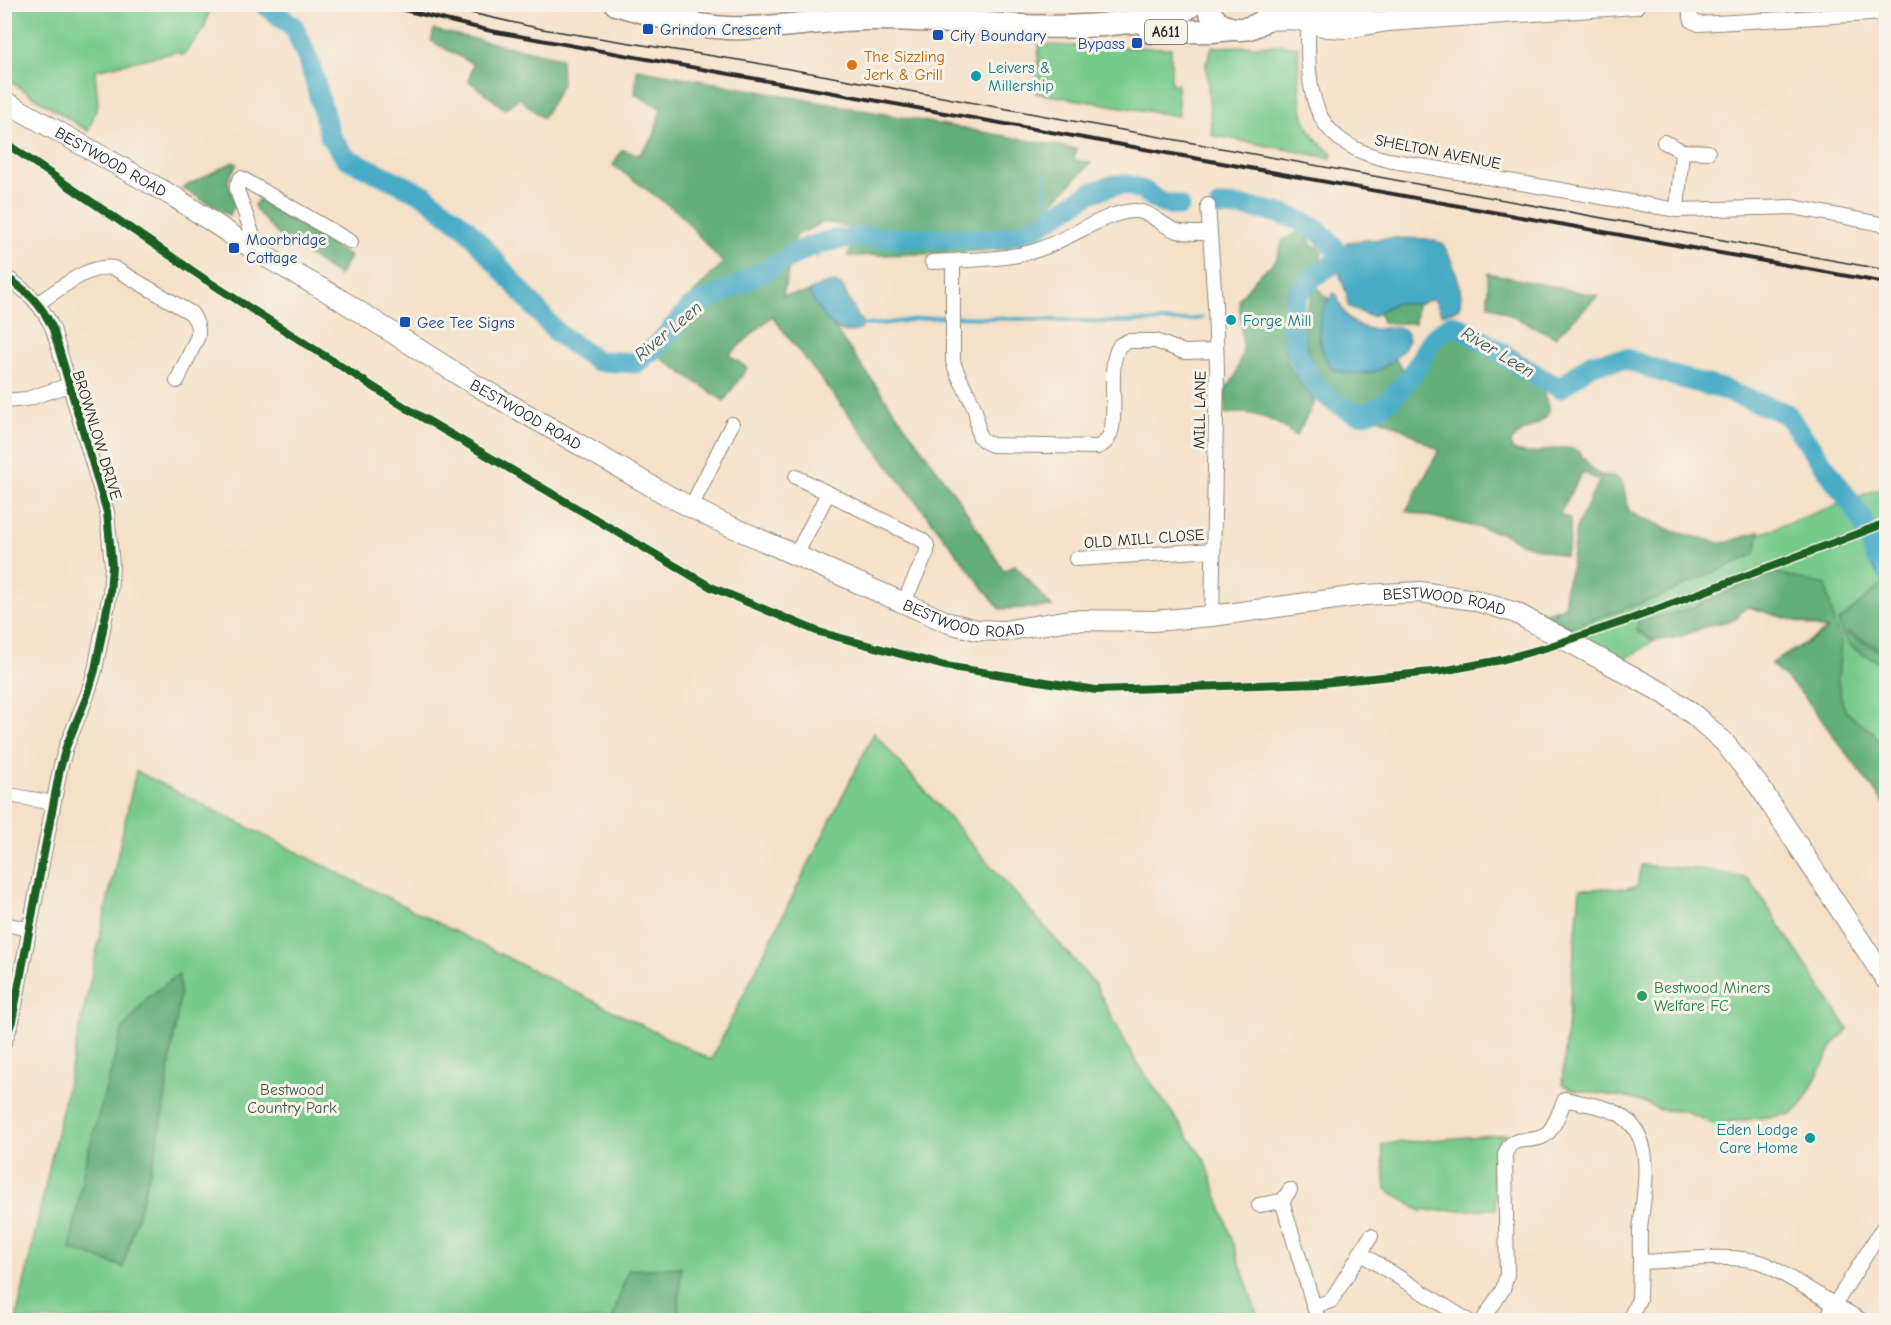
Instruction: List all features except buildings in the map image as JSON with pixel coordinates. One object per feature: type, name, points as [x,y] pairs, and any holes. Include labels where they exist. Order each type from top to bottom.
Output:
[{"type":"main road","name":"A611","points":[[616,4],[658,10],[727,28],[776,27],[863,12],[1041,27],[1101,26],[1173,18],[1193,4]]},
{"type":"main road","name":"A611","points":[[1208,4],[1209,11],[1218,22],[1231,29]]},
{"type":"main road","points":[[1270,12],[1286,18],[1309,10],[1337,28],[1358,27],[1388,21],[1635,4]]},
{"type":"main road","name":"A611","points":[[1101,26],[1153,33],[1249,29],[1270,12]]},
{"type":"main road","name":"BESTWOOD ROAD","points":[[4,101],[176,198],[259,253],[333,294],[467,380],[558,434],[691,507],[949,623],[977,630],[993,631],[1015,630],[1070,620],[1153,621],[1212,616],[1365,595],[1420,592],[1444,594],[1516,612],[1665,694],[1694,715],[1724,742],[1759,786],[1887,980]]},
{"type":"street","points":[[1688,4],[1692,21],[1699,24],[1887,13]]},
{"type":"street","name":"SHELTON AVENUE","points":[[1309,10],[1309,78],[1315,108],[1338,138],[1360,152],[1388,160],[1677,210],[1793,207],[1887,225]]},
{"type":"street","points":[[1664,142],[1682,152],[1708,152]]},
{"type":"street","points":[[1677,210],[1682,152]]},
{"type":"street","points":[[259,253],[237,190],[241,178],[344,241]]},
{"type":"street","name":"MILL LANE","points":[[1208,205],[1216,351],[1212,616]]},
{"type":"street","points":[[932,261],[1009,256],[1038,250],[1114,215],[1131,211],[1145,213],[1176,231],[1192,234],[1210,233]]},
{"type":"street","points":[[954,261],[953,361],[957,376],[974,407],[980,437],[992,445],[1102,446],[1110,438],[1112,432],[1114,360],[1120,345],[1133,341],[1156,341],[1184,352],[1216,351]]},
{"type":"street","points":[[39,303],[90,270],[106,266],[114,268],[191,313],[196,319],[199,328],[198,336],[180,374],[169,362]]},
{"type":"street","name":"BROWNLOW DRIVE","points":[[4,276],[24,288],[39,303],[53,329],[107,512],[112,566],[110,593],[95,670],[66,747],[53,803],[12,1021],[4,1043]]},
{"type":"street","points":[[4,401],[27,399],[69,385]]},
{"type":"street","points":[[691,507],[732,424]]},
{"type":"street","points":[[796,477],[922,540],[927,545],[927,552],[903,604]]},
{"type":"street","points":[[796,555],[828,493]]},
{"type":"street","name":"OLD MILL CLOSE","points":[[1076,558],[1214,550]]},
{"type":"street","points":[[4,794],[53,803]]},
{"type":"street","points":[[4,924],[29,929]]},
{"type":"street","points":[[1484,1320],[1503,1289],[1508,1275],[1505,1155],[1507,1148],[1516,1141],[1543,1136],[1550,1131],[1565,1099],[1599,1106],[1620,1115],[1629,1122],[1641,1140],[1646,1180],[1640,1223],[1639,1299],[1629,1320]]},
{"type":"street","points":[[1259,1204],[1286,1196],[1318,1320]]},
{"type":"street","points":[[1825,1320],[1887,1222]]},
{"type":"street","points":[[1314,1306],[1331,1301],[1371,1236]]},
{"type":"street","points":[[1360,1253],[1467,1320]]},
{"type":"street","points":[[1640,1262],[1750,1259],[1766,1264],[1861,1320]]},
{"type":"green space","points":[[5,5],[205,5],[209,11],[204,29],[183,55],[176,52],[95,70],[98,105],[88,131],[5,78]]},
{"type":"green space","points":[[434,30],[561,58],[562,84],[543,118],[519,98],[505,109],[469,81],[473,64],[431,41]]},
{"type":"green space","points":[[1039,45],[1171,48],[1171,84],[1177,84],[1179,116],[1036,93]]},
{"type":"green space","points":[[1284,45],[1298,47],[1300,92],[1305,119],[1311,132],[1332,153],[1331,158],[1212,135],[1206,63],[1212,47]]},
{"type":"green space","points":[[637,69],[1076,149],[1074,160],[1091,163],[1008,249],[848,256],[859,229],[824,222],[796,235],[783,295],[809,293],[959,500],[1004,571],[1015,565],[1052,607],[1000,609],[772,316],[729,355],[747,368],[724,401],[643,346],[723,263],[679,213],[613,165],[622,150],[639,155],[654,136],[661,108],[635,94]]},
{"type":"green space","points":[[233,162],[237,164],[228,180],[235,206],[229,215],[182,188]]},
{"type":"green space","points":[[259,199],[350,257],[339,276],[280,237],[256,210],[254,205]]},
{"type":"green space","points":[[1305,229],[1312,246],[1318,247],[1322,252],[1319,266],[1291,286],[1285,302],[1283,330],[1288,363],[1298,381],[1315,401],[1296,436],[1263,417],[1245,413],[1225,414],[1225,390],[1235,377],[1243,351],[1239,299],[1256,278],[1277,259],[1283,240]]},
{"type":"green space","points":[[1488,273],[1598,296],[1555,337],[1488,304]]},
{"type":"green space","points":[[1316,286],[1328,299],[1321,318],[1319,341],[1328,359],[1345,370],[1365,373],[1379,370],[1395,359],[1406,372],[1389,387],[1381,402],[1365,406],[1350,404],[1337,397],[1317,372],[1310,356],[1304,326],[1306,310]]},
{"type":"green space","points":[[1394,303],[1417,304],[1415,323],[1382,323],[1379,311]]},
{"type":"green space","points":[[1449,330],[1467,336],[1541,385],[1548,414],[1540,423],[1519,434],[1511,443],[1512,449],[1535,453],[1557,448],[1573,449],[1600,475],[1597,479],[1582,472],[1560,514],[1570,519],[1569,543],[1565,556],[1523,544],[1502,533],[1406,511],[1439,450],[1401,428],[1376,417],[1395,391],[1417,370],[1436,338]]},
{"type":"green space","points":[[1602,475],[1613,476],[1622,482],[1629,511],[1672,531],[1720,543],[1760,531],[1755,554],[1656,598],[1569,628],[1542,613],[1556,609],[1555,614],[1558,609],[1565,606],[1565,588],[1571,568],[1576,528]]},
{"type":"green space","points":[[1886,486],[1886,806],[1804,696],[1771,664],[1827,630],[1748,607],[1743,609],[1736,619],[1710,625],[1679,637],[1653,641],[1617,665],[1555,618],[1631,583]]},
{"type":"green space","points":[[1775,573],[1826,585],[1834,624],[1841,641],[1838,680],[1841,697],[1845,710],[1860,724],[1872,731],[1886,750],[1886,806],[1804,696],[1771,664],[1828,630],[1748,607],[1743,609],[1736,619],[1710,625],[1679,637],[1653,641],[1637,631],[1638,621],[1691,608],[1748,582]]},
{"type":"green space","points":[[1884,583],[1886,586],[1886,651],[1848,632],[1847,634],[1886,654],[1886,665],[1862,654],[1850,645],[1838,622]]},
{"type":"green space","name":"Bestwood Country Park","points":[[874,733],[1094,983],[1134,1058],[1206,1162],[1259,1320],[16,1320],[136,771],[711,1060]]},
{"type":"green space","points":[[1641,865],[1709,870],[1749,879],[1848,1029],[1833,1045],[1803,1103],[1793,1114],[1713,1124],[1685,1111],[1661,1110],[1643,1102],[1575,1090],[1562,1084],[1580,889],[1637,886]]},
{"type":"green space","points":[[179,974],[180,994],[162,1120],[123,1267],[70,1249],[85,1163],[122,1031],[147,998]]},
{"type":"green space","points":[[1507,1134],[1501,1140],[1494,1158],[1496,1209],[1421,1211],[1386,1189],[1382,1144]]},
{"type":"green space","points":[[681,1267],[678,1320],[612,1320],[628,1270]]},
{"type":"water","points":[[1395,238],[1427,239],[1443,244],[1454,267],[1461,294],[1458,309],[1442,314],[1434,299],[1417,304],[1394,303],[1373,316],[1348,306],[1347,294],[1340,276],[1341,255],[1347,242]]},
{"type":"water","points":[[835,282],[842,286],[858,317],[862,320],[861,329],[852,332],[836,328],[824,316],[809,293],[825,284]]},
{"type":"water","points":[[1334,293],[1346,316],[1356,325],[1371,329],[1396,327],[1405,331],[1408,341],[1405,347],[1388,364],[1373,372],[1361,373],[1348,373],[1332,368],[1320,340],[1320,320],[1323,310]]},
{"type":"water","points":[[1876,530],[1879,541],[1886,548],[1886,586],[1872,567],[1860,538]]},
{"type":"waterway","name":"River Leen","points":[[264,4],[294,27],[310,64],[330,136],[346,158],[424,195],[467,229],[557,333],[597,361],[636,363],[655,348],[690,308],[808,247],[832,240],[863,237],[991,239],[1012,236],[1037,227],[1090,193],[1114,185],[1128,185],[1144,191],[1162,203],[1179,206]]},
{"type":"waterway","points":[[1047,174],[1045,190],[1056,214]]},
{"type":"waterway","name":"River Leen","points":[[1220,206],[1254,209],[1290,216],[1306,223],[1332,245],[1341,260],[1321,272],[1302,289],[1295,302],[1293,332],[1296,347],[1308,374],[1327,396],[1342,407],[1353,412],[1365,413],[1384,404],[1411,376],[1432,340],[1452,324],[1560,388],[1591,364],[1626,359],[1677,377],[1719,388],[1787,414],[1861,517],[1875,556],[1886,561]]},
{"type":"waterway","points":[[815,245],[817,256]]},
{"type":"waterway","points":[[859,325],[949,317]]},
{"type":"waterway","points":[[957,317],[1111,322],[1182,321],[1202,318]]},
{"type":"tram line","points":[[431,4],[542,29],[751,62],[1886,270]]},
{"type":"railway","points":[[379,4],[491,31],[1886,283]]},
{"type":"cycle path","points":[[4,142],[206,280],[408,409],[711,587],[819,632],[945,666],[1096,690],[1321,683],[1442,671],[1501,660],[1548,647],[1631,619],[1886,523]]},
{"type":"cycle path","points":[[4,276],[33,299],[53,329],[107,512],[112,566],[110,593],[95,670],[60,769],[12,1021],[4,1043]]},
{"type":"place","name":"Grindon Crescent","points":[[648,29]]},
{"type":"place","name":"City Boundary","points":[[938,35]]},
{"type":"place","name":"Bypass","points":[[1137,43]]},
{"type":"place","name":"The Sizzling Jerk & Grill","points":[[852,65]]},
{"type":"place","name":"Leivers & Millership","points":[[976,76]]},
{"type":"place","name":"Moorbridge Cottage","points":[[234,248]]},
{"type":"place","name":"Forge Mill","points":[[1231,320]]},
{"type":"place","name":"Gee Tee Signs","points":[[405,322]]},
{"type":"place","name":"Bestwood Miners Welfare FC","points":[[1642,996]]},
{"type":"place","name":"Eden Lodge Care Home","points":[[1810,1138]]}]
